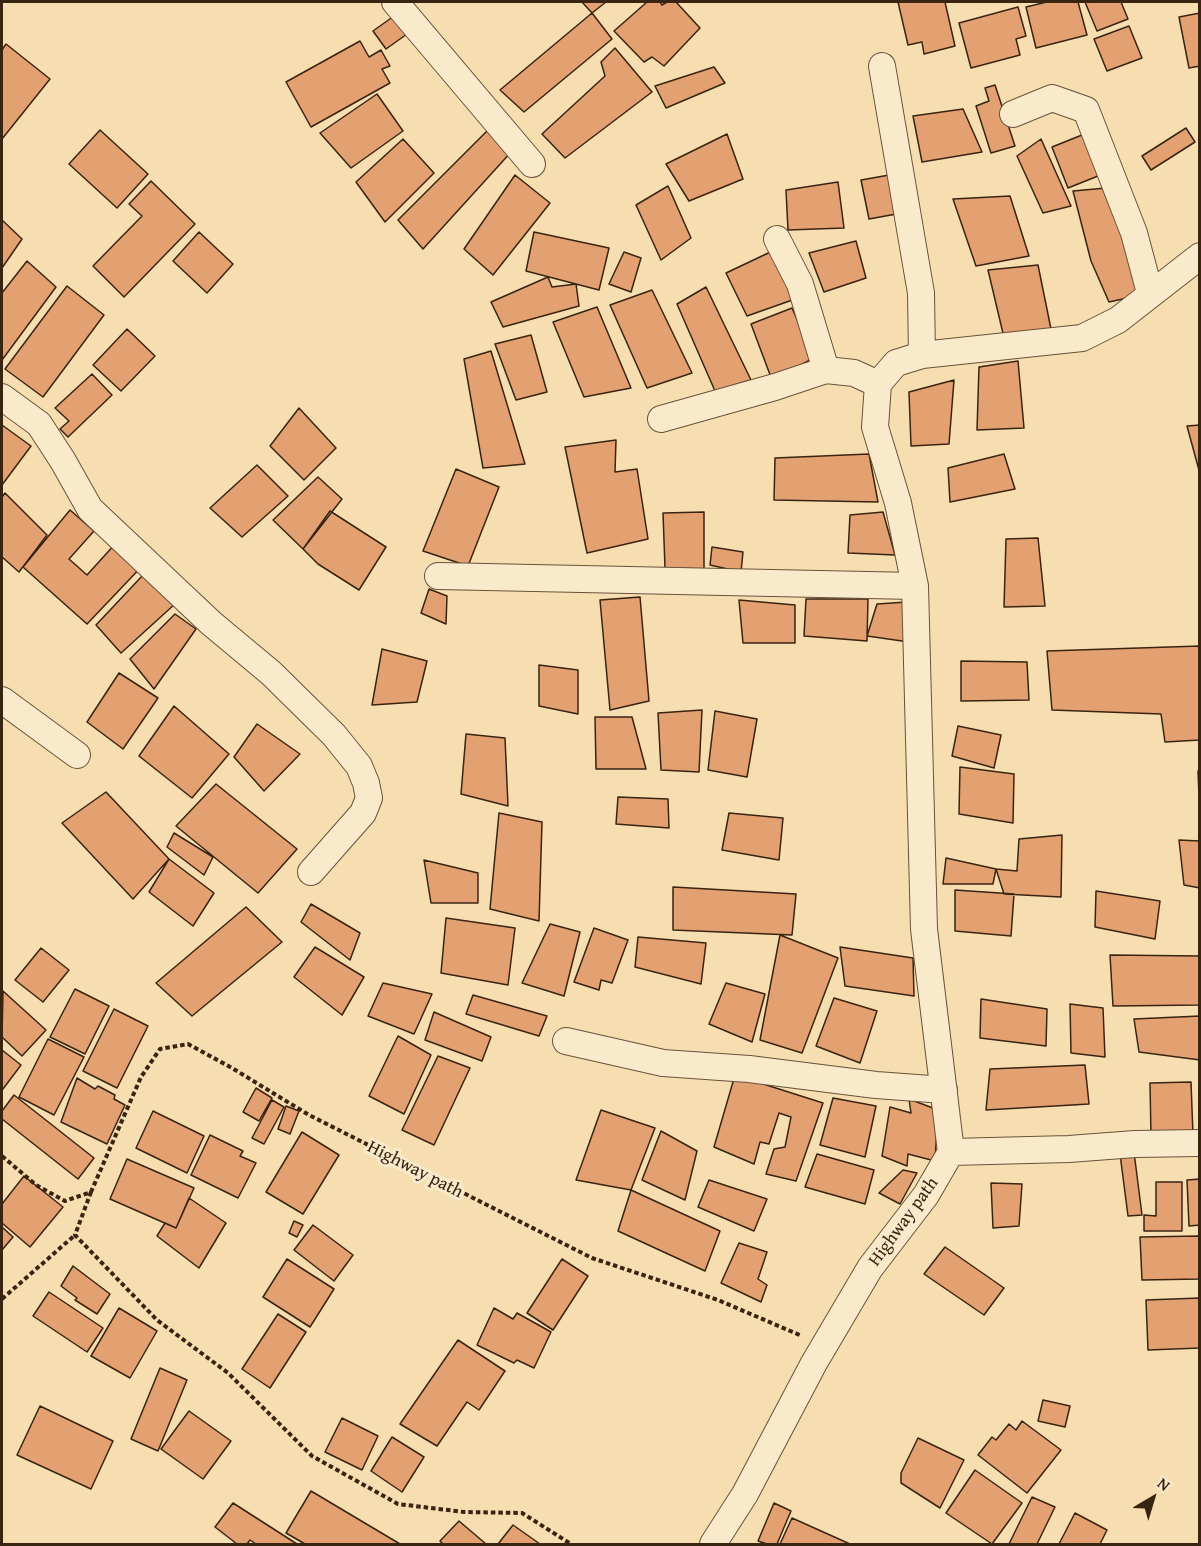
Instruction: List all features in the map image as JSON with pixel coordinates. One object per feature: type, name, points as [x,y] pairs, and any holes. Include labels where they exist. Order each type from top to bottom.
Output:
[{"type":"street","points":[[395,2],[532,164]]},
{"type":"street","points":[[882,66],[921,292],[922,355]]},
{"type":"street","points":[[1013,114],[1052,98],[1086,110],[1134,233],[1150,293]]},
{"type":"street","points":[[777,239],[800,284],[826,370]]},
{"type":"street","points":[[1200,256],[1118,320],[1082,338],[922,355],[896,363],[878,384],[875,427],[898,503],[915,586],[924,928],[951,1152],[1200,1143]]},
{"type":"street","points":[[661,419],[826,370],[854,373],[878,384]]},
{"type":"street","points":[[2,397],[39,424],[90,509],[211,623],[271,673],[334,735],[359,766],[369,798],[363,813],[311,872]]},
{"type":"street","points":[[438,576],[915,586]]},
{"type":"street","points":[[2,700],[77,755]]},
{"type":"street","points":[[566,1041],[663,1063],[749,1069],[876,1085],[944,1090]]},
{"type":"street","name":"Highway path","points":[[713,1545],[745,1494],[870,1268],[926,1195],[951,1152]]},
{"type":"path","name":"Highway path","points":[[2,1299],[75,1235],[141,1077],[160,1049],[188,1044],[309,1115],[592,1258],[718,1299],[825,1346]]},
{"type":"path","points":[[2,1156],[36,1185],[65,1201],[92,1192]]},
{"type":"path","points":[[75,1235],[157,1320],[228,1373],[312,1456],[398,1504],[464,1512],[522,1513],[571,1545]]},
{"type":"building","points":[[582,2],[606,2],[592,13]]},
{"type":"building","points":[[647,2],[660,2],[662,5],[667,2],[676,2],[700,28],[664,66],[652,57],[644,62],[614,31]]},
{"type":"building","points":[[898,2],[945,2],[955,46],[924,54],[922,42],[908,45]]},
{"type":"building","points":[[1047,2],[1078,2],[1087,35],[1036,48],[1026,7]]},
{"type":"building","points":[[1085,2],[1121,2],[1128,19],[1097,31]]},
{"type":"building","points":[[1018,7],[1026,36],[1016,39],[1020,55],[971,68],[959,23]]},
{"type":"building","points":[[592,13],[612,39],[524,112],[500,90]]},
{"type":"building","points":[[1200,13],[1200,66],[1189,68],[1179,17]]},
{"type":"building","points":[[394,16],[407,34],[386,49],[373,31]]},
{"type":"building","points":[[1129,26],[1142,58],[1107,71],[1094,39]]},
{"type":"building","points":[[360,41],[369,57],[381,50],[390,66],[382,69],[390,83],[311,127],[286,82]]},
{"type":"building","points":[[6,44],[50,79],[2,139],[2,50]]},
{"type":"building","points":[[615,48],[652,92],[565,158],[542,134],[605,76],[601,62]]},
{"type":"building","points":[[714,67],[725,83],[666,108],[655,86]]},
{"type":"building","points":[[995,85],[1015,146],[991,153],[976,106],[989,101],[985,88]]},
{"type":"building","points":[[377,94],[403,131],[351,168],[320,133]]},
{"type":"building","points":[[963,109],[982,152],[922,162],[913,116]]},
{"type":"building","points":[[1186,128],[1195,142],[1151,170],[1142,156]]},
{"type":"building","points":[[100,130],[148,174],[117,208],[69,164]]},
{"type":"building","points":[[488,130],[512,151],[423,249],[398,220]]},
{"type":"building","points":[[1087,133],[1103,174],[1068,188],[1052,147]]},
{"type":"building","points":[[727,134],[743,179],[689,201],[666,164]]},
{"type":"building","points":[[403,139],[434,173],[385,222],[356,182]]},
{"type":"building","points":[[1041,139],[1071,206],[1043,213],[1017,156]]},
{"type":"building","points":[[895,174],[902,213],[869,219],[861,180]]},
{"type":"building","points":[[515,175],[550,203],[493,275],[464,249]]},
{"type":"building","points":[[151,181],[195,224],[124,297],[93,266],[142,216],[129,204]]},
{"type":"building","points":[[838,182],[844,228],[788,230],[786,190]]},
{"type":"building","points":[[668,186],[691,238],[661,260],[636,205]]},
{"type":"building","points":[[1106,188],[1150,293],[1109,302],[1091,261],[1073,191]]},
{"type":"building","points":[[1010,196],[1029,256],[976,266],[953,199]]},
{"type":"building","points":[[2,220],[22,239],[2,268]]},
{"type":"building","points":[[199,232],[233,264],[207,293],[173,261]]},
{"type":"building","points":[[534,232],[609,248],[599,290],[526,271]]},
{"type":"building","points":[[856,241],[866,278],[824,292],[809,253]]},
{"type":"building","points":[[781,247],[798,298],[747,316],[726,273]]},
{"type":"building","points":[[624,252],[641,258],[631,292],[609,284]]},
{"type":"building","points":[[27,261],[56,287],[2,360],[2,293]]},
{"type":"building","points":[[1038,265],[1051,329],[1006,346],[988,270]]},
{"type":"building","points":[[548,277],[552,287],[576,284],[579,306],[503,327],[491,302]]},
{"type":"building","points":[[67,286],[104,315],[43,397],[5,369]]},
{"type":"building","points":[[706,287],[751,380],[715,391],[677,304]]},
{"type":"building","points":[[652,290],[692,373],[647,388],[610,305]]},
{"type":"building","points":[[597,307],[631,388],[584,397],[553,322]]},
{"type":"building","points":[[792,308],[814,358],[772,380],[751,324]]},
{"type":"building","points":[[127,329],[155,356],[121,391],[93,365]]},
{"type":"building","points":[[531,335],[547,392],[516,400],[495,344]]},
{"type":"building","points":[[491,351],[525,464],[483,468],[464,359]]},
{"type":"building","points":[[1018,361],[1024,428],[977,430],[979,367]]},
{"type":"building","points":[[92,374],[112,395],[68,437],[60,429],[69,421],[55,408]]},
{"type":"building","points":[[954,380],[949,444],[911,446],[909,392]]},
{"type":"building","points":[[299,408],[336,448],[304,480],[270,446]]},
{"type":"building","points":[[2,425],[31,446],[2,485]]},
{"type":"building","points":[[1200,425],[1200,474],[1187,426]]},
{"type":"building","points":[[616,440],[615,472],[637,469],[648,539],[587,553],[565,447]]},
{"type":"building","points":[[869,454],[878,502],[774,500],[775,458]]},
{"type":"building","points":[[1004,454],[1015,489],[950,502],[948,468]]},
{"type":"building","points":[[257,465],[288,496],[242,537],[210,508]]},
{"type":"building","points":[[456,469],[499,487],[468,566],[423,551]]},
{"type":"building","points":[[318,477],[342,499],[303,549],[273,520]]},
{"type":"building","points":[[5,493],[47,535],[19,572],[2,557],[2,497]]},
{"type":"building","points":[[70,510],[94,531],[69,559],[87,575],[116,543],[145,563],[87,624],[23,567]]},
{"type":"building","points":[[330,511],[386,547],[359,590],[318,564],[303,549]]},
{"type":"building","points":[[704,512],[704,569],[665,568],[663,513]]},
{"type":"building","points":[[883,512],[895,555],[848,553],[850,515]]},
{"type":"building","points":[[1038,538],[1045,606],[1004,607],[1006,539]]},
{"type":"building","points":[[712,547],[743,552],[741,572],[710,565]]},
{"type":"building","points":[[144,574],[176,603],[121,653],[96,625]]},
{"type":"building","points":[[429,589],[447,596],[446,624],[421,613]]},
{"type":"building","points":[[640,597],[649,701],[610,710],[600,600]]},
{"type":"building","points":[[806,599],[868,599],[867,641],[804,636]]},
{"type":"building","points":[[739,600],[795,605],[795,643],[743,643]]},
{"type":"building","points":[[907,602],[909,642],[867,636],[877,604]]},
{"type":"building","points":[[175,614],[196,629],[154,689],[130,659]]},
{"type":"building","points":[[1200,646],[1200,740],[1165,742],[1161,714],[1052,710],[1047,651]]},
{"type":"building","points":[[382,649],[427,661],[417,702],[372,705]]},
{"type":"building","points":[[961,661],[1027,662],[1029,700],[961,701]]},
{"type":"building","points":[[539,665],[578,670],[578,714],[539,706]]},
{"type":"building","points":[[119,673],[158,698],[123,749],[87,722]]},
{"type":"building","points":[[174,706],[229,754],[192,798],[139,756]]},
{"type":"building","points":[[702,710],[699,772],[661,770],[658,713]]},
{"type":"building","points":[[715,711],[757,719],[747,777],[708,770]]},
{"type":"building","points":[[595,717],[632,717],[646,769],[596,769]]},
{"type":"building","points":[[257,724],[300,754],[264,791],[234,757]]},
{"type":"building","points":[[958,726],[1001,735],[994,768],[952,756]]},
{"type":"building","points":[[466,734],[505,738],[508,806],[461,794]]},
{"type":"building","points":[[960,767],[1014,774],[1013,823],[959,814]]},
{"type":"building","points":[[1198,771],[1200,771],[1200,823]]},
{"type":"building","points":[[216,784],[297,849],[258,893],[176,826]]},
{"type":"building","points":[[106,792],[169,859],[133,899],[62,823]]},
{"type":"building","points":[[618,797],[668,799],[669,828],[616,824]]},
{"type":"building","points":[[499,813],[542,822],[539,921],[490,909]]},
{"type":"building","points":[[729,813],[783,818],[779,860],[722,850]]},
{"type":"building","points":[[174,833],[213,857],[204,875],[167,847]]},
{"type":"building","points":[[1062,835],[1061,897],[1004,894],[996,869],[1017,871],[1019,839]]},
{"type":"building","points":[[1179,840],[1200,841],[1200,888],[1184,885]]},
{"type":"building","points":[[946,858],[996,869],[993,884],[943,884]]},
{"type":"building","points":[[169,859],[214,893],[193,926],[149,892]]},
{"type":"building","points":[[424,860],[478,873],[478,903],[431,903]]},
{"type":"building","points":[[673,887],[796,894],[792,935],[673,930]]},
{"type":"building","points":[[955,890],[1014,894],[1011,936],[955,931]]},
{"type":"building","points":[[1096,891],[1160,901],[1155,939],[1095,927]]},
{"type":"building","points":[[311,904],[360,933],[350,960],[301,922]]},
{"type":"building","points":[[246,907],[282,942],[192,1016],[156,983]]},
{"type":"building","points":[[446,918],[515,928],[508,985],[441,973]]},
{"type":"building","points":[[550,924],[580,932],[564,996],[522,983]]},
{"type":"building","points":[[594,928],[628,940],[612,983],[601,980],[599,990],[574,982]]},
{"type":"building","points":[[780,935],[838,958],[802,1053],[760,1040]]},
{"type":"building","points":[[638,937],[706,943],[701,984],[635,967]]},
{"type":"building","points":[[315,947],[364,977],[342,1015],[294,977]]},
{"type":"building","points":[[840,947],[913,958],[914,996],[845,986]]},
{"type":"building","points":[[41,948],[69,970],[43,1002],[15,980]]},
{"type":"building","points":[[1110,955],[1200,956],[1200,1005],[1113,1006]]},
{"type":"building","points":[[383,983],[432,994],[414,1034],[368,1016]]},
{"type":"building","points":[[726,983],[765,994],[752,1042],[709,1024]]},
{"type":"building","points":[[75,989],[109,1006],[85,1054],[50,1037]]},
{"type":"building","points":[[3,991],[46,1030],[22,1056],[2,1037]]},
{"type":"building","points":[[473,995],[547,1016],[539,1036],[466,1014]]},
{"type":"building","points":[[834,998],[877,1011],[860,1063],[816,1046]]},
{"type":"building","points":[[981,999],[1047,1009],[1046,1046],[980,1038]]},
{"type":"building","points":[[1070,1004],[1103,1008],[1105,1057],[1071,1053]]},
{"type":"building","points":[[114,1009],[148,1026],[117,1088],[83,1071]]},
{"type":"building","points":[[434,1012],[491,1037],[482,1061],[425,1040]]},
{"type":"building","points":[[1200,1016],[1200,1060],[1139,1052],[1134,1019]]},
{"type":"building","points":[[398,1036],[431,1055],[404,1114],[369,1096]]},
{"type":"building","points":[[48,1039],[84,1057],[54,1115],[19,1097]]},
{"type":"building","points":[[2,1050],[21,1065],[3,1089],[2,1088]]},
{"type":"building","points":[[438,1056],[470,1068],[434,1145],[402,1130]]},
{"type":"building","points":[[1085,1065],[1089,1104],[986,1110],[990,1069]]},
{"type":"building","points":[[735,1075],[823,1103],[796,1181],[766,1174],[774,1149],[785,1147],[791,1117],[779,1113],[769,1144],[760,1142],[754,1164],[714,1147]]},
{"type":"building","points":[[77,1078],[95,1089],[98,1086],[115,1095],[114,1099],[125,1105],[107,1144],[61,1122]]},
{"type":"building","points":[[1191,1082],[1193,1135],[1151,1136],[1150,1083]]},
{"type":"building","points":[[256,1088],[272,1098],[259,1121],[243,1112]]},
{"type":"building","points":[[14,1095],[94,1158],[78,1179],[2,1119],[2,1111]]},
{"type":"building","points":[[833,1098],[876,1106],[865,1157],[820,1145]]},
{"type":"building","points":[[909,1099],[938,1110],[935,1161],[908,1154],[907,1166],[882,1156],[890,1107],[911,1113]]},
{"type":"building","points":[[272,1100],[284,1107],[264,1144],[252,1138]]},
{"type":"building","points":[[286,1106],[299,1111],[290,1134],[278,1129]]},
{"type":"building","points":[[601,1110],[655,1128],[631,1190],[576,1180]]},
{"type":"building","points":[[153,1111],[204,1136],[187,1173],[136,1148]]},
{"type":"building","points":[[661,1131],[697,1151],[685,1200],[642,1180]]},
{"type":"building","points":[[302,1132],[339,1155],[303,1214],[266,1192]]},
{"type":"building","points":[[210,1135],[243,1151],[240,1156],[256,1163],[238,1198],[191,1175]]},
{"type":"building","points":[[1134,1152],[1142,1215],[1128,1216],[1120,1154]]},
{"type":"building","points":[[817,1154],[874,1170],[865,1204],[805,1187]]},
{"type":"building","points":[[127,1159],[194,1188],[176,1228],[110,1199]]},
{"type":"building","points":[[903,1170],[917,1173],[900,1204],[879,1193]]},
{"type":"building","points":[[24,1176],[63,1207],[30,1247],[2,1223],[2,1204]]},
{"type":"building","points":[[1200,1179],[1200,1225],[1189,1226],[1187,1180]]},
{"type":"building","points":[[709,1180],[767,1199],[754,1231],[698,1207]]},
{"type":"building","points":[[1156,1182],[1182,1182],[1182,1231],[1144,1231],[1144,1215],[1156,1216]]},
{"type":"building","points":[[991,1183],[1022,1184],[1019,1226],[993,1228]]},
{"type":"building","points":[[631,1190],[720,1231],[705,1271],[618,1231]]},
{"type":"building","points":[[189,1198],[226,1223],[199,1268],[157,1236],[165,1223],[176,1228]]},
{"type":"building","points":[[294,1221],[303,1225],[297,1237],[289,1233]]},
{"type":"building","points":[[313,1225],[353,1255],[334,1281],[294,1250]]},
{"type":"building","points":[[2,1227],[13,1237],[2,1250]]},
{"type":"building","points":[[1200,1236],[1200,1279],[1142,1280],[1140,1237]]},
{"type":"building","points":[[739,1243],[767,1252],[758,1279],[767,1285],[761,1302],[721,1283]]},
{"type":"building","points":[[945,1247],[1004,1288],[984,1315],[924,1274]]},
{"type":"building","points":[[287,1259],[334,1289],[310,1327],[263,1297]]},
{"type":"building","points":[[562,1259],[588,1276],[553,1330],[527,1313]]},
{"type":"building","points":[[73,1266],[110,1294],[97,1314],[75,1300],[77,1298],[61,1286]]},
{"type":"building","points":[[49,1292],[103,1328],[87,1352],[33,1316]]},
{"type":"building","points":[[1200,1298],[1200,1348],[1148,1350],[1146,1300]]},
{"type":"building","points":[[119,1308],[157,1331],[130,1378],[91,1356]]},
{"type":"building","points":[[494,1308],[513,1319],[517,1313],[551,1332],[534,1368],[517,1360],[514,1363],[477,1345]]},
{"type":"building","points":[[278,1314],[306,1332],[270,1388],[242,1369]]},
{"type":"building","points":[[458,1340],[505,1371],[479,1410],[467,1402],[437,1446],[400,1424]]},
{"type":"building","points":[[160,1368],[187,1380],[158,1451],[131,1439]]},
{"type":"building","points":[[1043,1400],[1070,1406],[1065,1427],[1038,1421]]},
{"type":"building","points":[[40,1406],[113,1441],[91,1489],[17,1455]]},
{"type":"building","points":[[189,1411],[231,1441],[203,1479],[161,1449]]},
{"type":"building","points":[[342,1418],[378,1436],[362,1470],[325,1452]]},
{"type":"building","points":[[1022,1421],[1061,1450],[1027,1493],[978,1455],[992,1437],[996,1440],[1009,1424],[1016,1430]]},
{"type":"building","points":[[392,1437],[424,1457],[402,1492],[371,1471]]},
{"type":"building","points":[[918,1438],[964,1460],[940,1508],[901,1483],[901,1473]]},
{"type":"building","points":[[975,1470],[1022,1503],[992,1544],[946,1513]]},
{"type":"building","points":[[311,1491],[400,1544],[305,1544],[286,1533]]},
{"type":"building","points":[[1032,1497],[1055,1507],[1037,1544],[1009,1544]]},
{"type":"building","points":[[233,1503],[297,1544],[256,1544],[250,1540],[247,1544],[237,1544],[215,1527]]},
{"type":"building","points":[[774,1503],[791,1511],[777,1544],[767,1544],[758,1541]]},
{"type":"building","points":[[1075,1513],[1107,1530],[1100,1544],[1059,1544]]},
{"type":"building","points":[[792,1518],[850,1544],[780,1544]]},
{"type":"building","points":[[459,1521],[486,1544],[443,1544],[440,1541]]},
{"type":"building","points":[[513,1525],[540,1544],[498,1544]]}]
